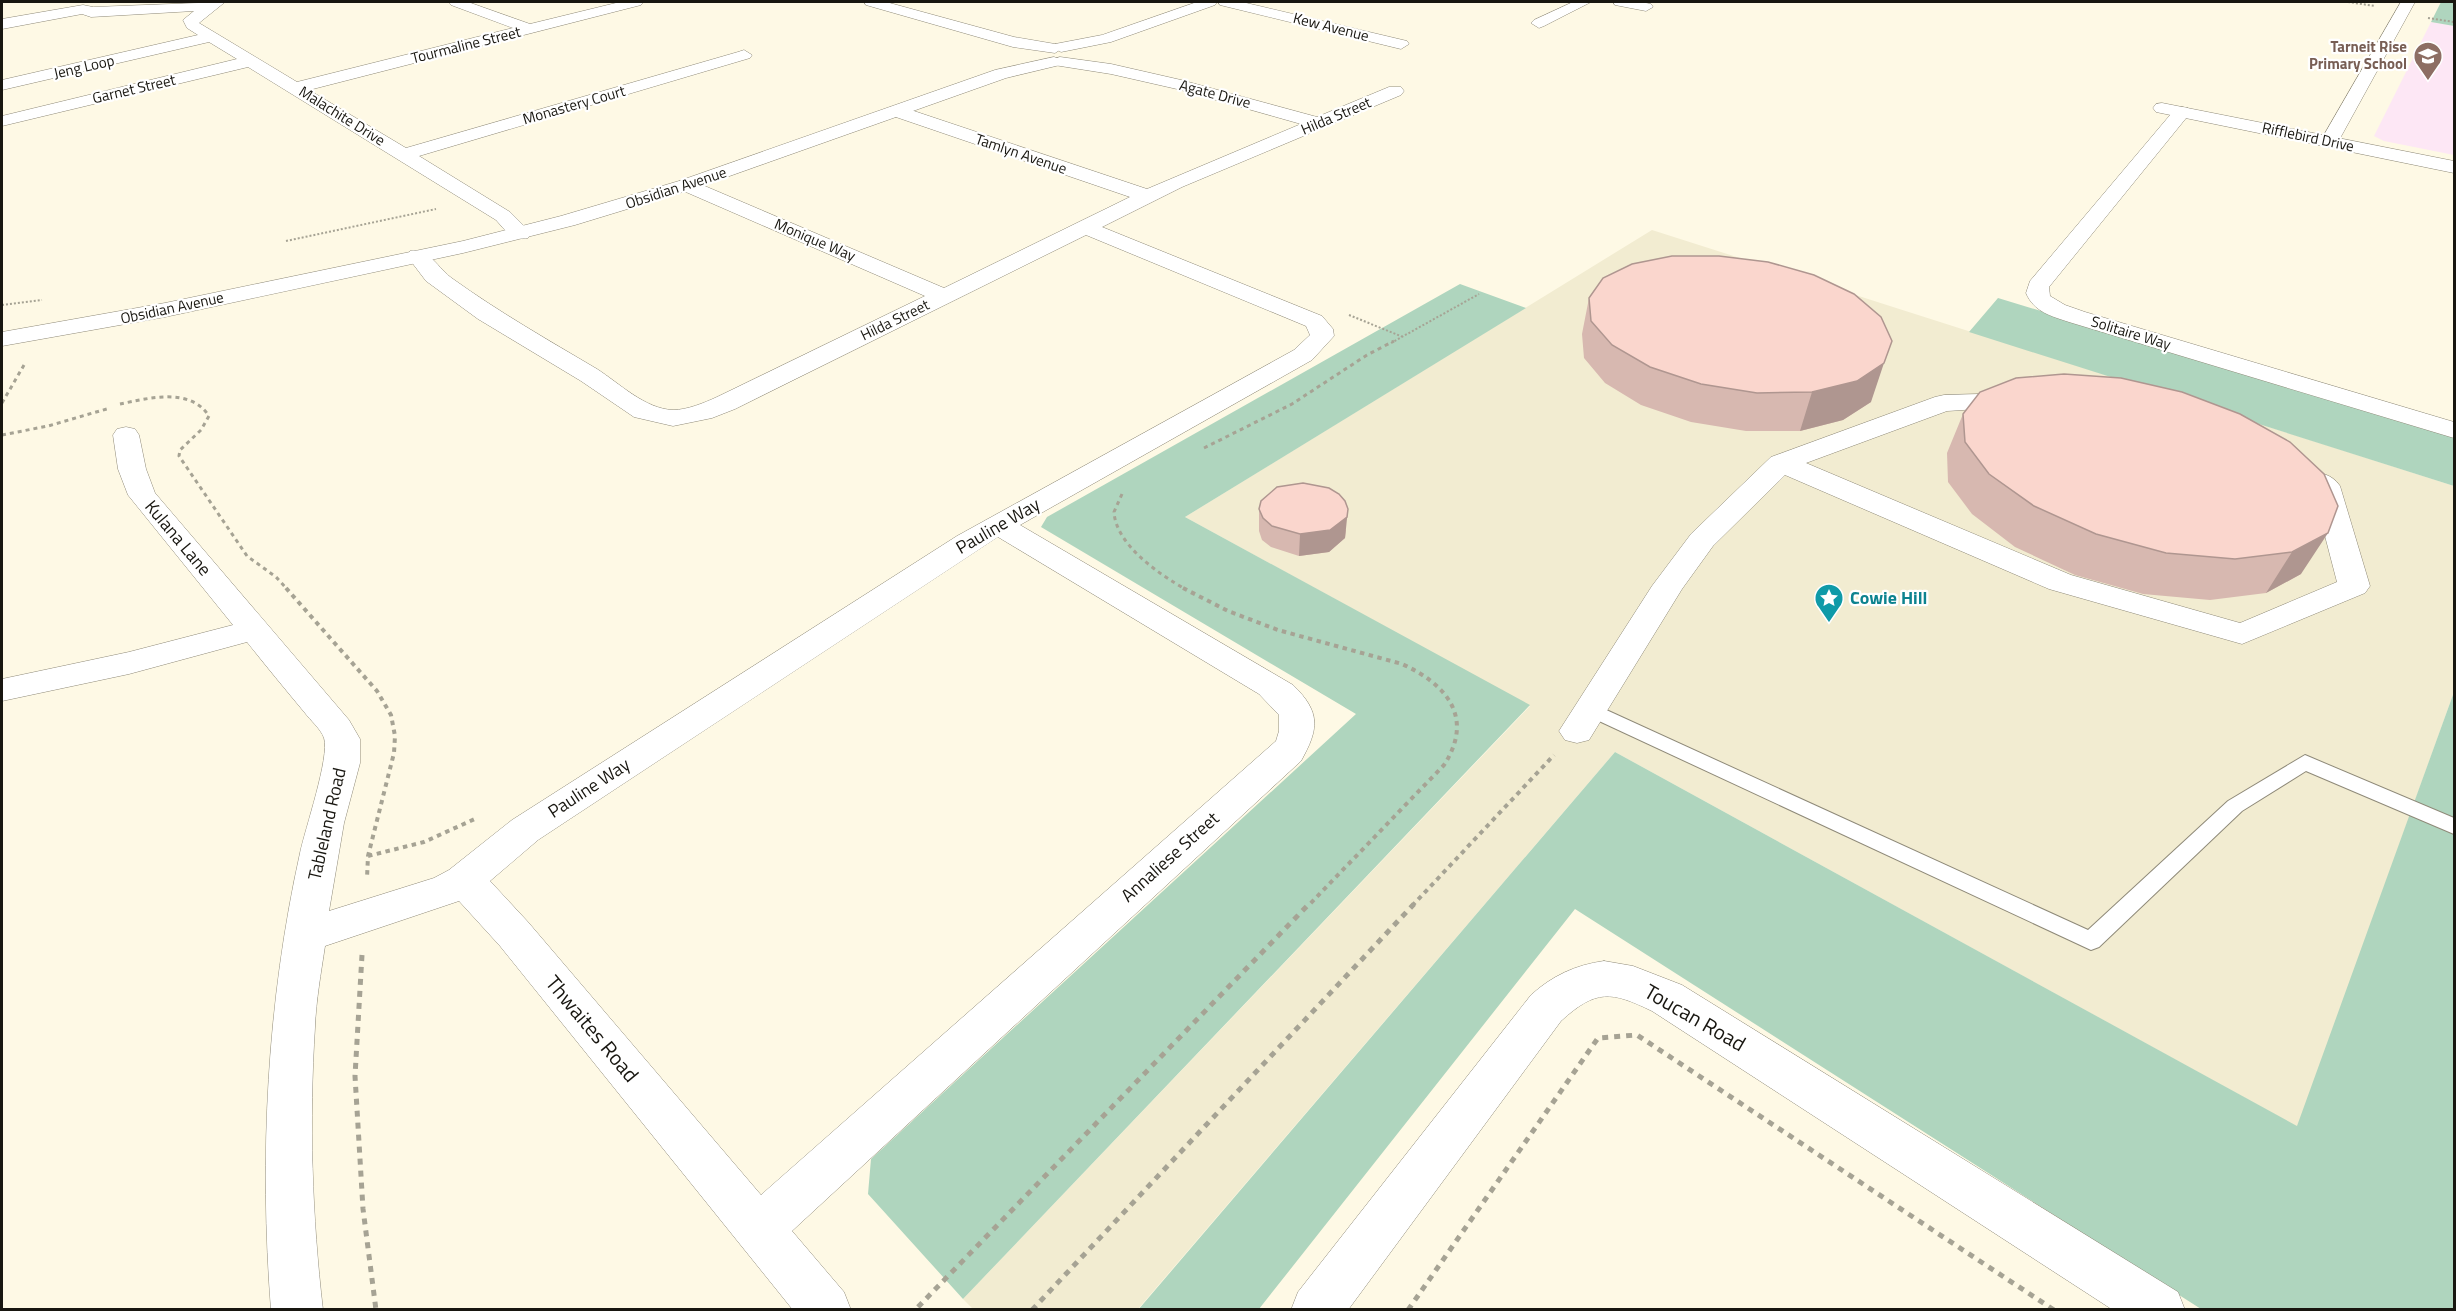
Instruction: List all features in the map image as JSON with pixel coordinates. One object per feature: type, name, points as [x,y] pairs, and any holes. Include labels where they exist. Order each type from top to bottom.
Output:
[{"type":"street","points":[[456,2],[529,29]]},
{"type":"street","name":"Tourmaline Street","points":[[295,88],[636,2]]},
{"type":"street","name":"Agate Drive","points":[[872,2],[1057,55],[1200,89],[1318,123]]},
{"type":"street","name":"Obsidian Avenue","points":[[2,339],[165,310],[520,233],[686,185],[1210,2]]},
{"type":"street","name":"Kew Avenue","points":[[1225,2],[1401,44]]},
{"type":"street","points":[[1539,23],[1584,2]]},
{"type":"street","points":[[1620,2],[1646,7]]},
{"type":"street","name":"Jeng Loop","points":[[92,12],[214,4]]},
{"type":"street","name":"Malachite Drive","points":[[214,4],[191,20],[192,25],[503,216],[520,233]]},
{"type":"street","points":[[2329,142],[2407,4],[2382,4]]},
{"type":"street","name":"Jeng Loop","points":[[2,24],[84,9],[123,27]]},
{"type":"street","name":"Jeng Loop","points":[[2,85],[212,37]]},
{"type":"street","points":[[145,38],[166,48]]},
{"type":"street","name":"Obsidian Avenue","points":[[1057,55],[1079,55],[1106,39]]},
{"type":"street","name":"Agate Drive","points":[[1013,42],[1035,54],[1038,59],[1057,55]]},
{"type":"street","name":"Obsidian Avenue","points":[[1001,74],[1035,54]]},
{"type":"street","name":"Monastery Court","points":[[404,155],[744,55]]},
{"type":"street","name":"Agate Drive","points":[[1079,55],[1111,69]]},
{"type":"street","name":"Garnet Street","points":[[7,119],[251,61]]},
{"type":"street","name":"Hilda Street","points":[[418,256],[434,276],[502,325],[590,376],[642,411],[673,418],[703,412],[726,403],[1147,196],[1395,91]]},
{"type":"street","name":"Rifflebird Drive","points":[[2172,110],[2454,167]]},
{"type":"street","name":"Solitaire Way","points":[[2172,110],[2038,286],[2039,298],[2052,307],[2077,317],[2454,430]]},
{"type":"street","name":"Tamlyn Avenue","points":[[896,111],[1147,196]]},
{"type":"street","name":"Monique Way","points":[[686,185],[944,296]]},
{"type":"street","name":"Pauline Way","points":[[464,881],[525,830],[968,542],[1303,354],[1322,336],[1321,329],[1314,321],[1085,227]]},
{"type":"street","name":"Obsidian Avenue","points":[[2,325],[342,272]]},
{"type":"street","points":[[1584,720],[1668,586],[1702,540],[1781,463],[1944,403],[2039,401]]},
{"type":"street","name":"Kulana Lane","points":[[126,435],[132,469],[142,495],[254,629]]},
{"type":"street","points":[[1781,463],[2060,582],[2242,634],[2354,586],[2326,486],[2294,470]]},
{"type":"street","name":"Annaliese Street","points":[[759,1229],[1288,752],[1299,733],[1298,716],[1287,698],[1271,686],[999,525]]},
{"type":"street","points":[[2,690],[125,665],[194,648],[254,629]]},
{"type":"street","name":"Tableland Road","points":[[254,629],[325,712],[342,739],[342,763],[325,823],[304,936],[293,1025],[290,1117],[291,1246],[297,1310]]},
{"type":"street","points":[[304,936],[464,881]]},
{"type":"street","name":"Thwaites Road","points":[[464,881],[477,892],[514,934],[826,1310]]},
{"type":"street","name":"Toucan Road","points":[[1316,1310],[1546,1008],[1561,993],[1577,984],[1607,978],[1626,981],[1667,998],[2160,1310]]},
{"type":"lane","points":[[1584,720],[2091,941],[2235,806],[2305,762],[2454,826]]},
{"type":"path","points":[[2348,2],[2382,4]]},
{"type":"path","points":[[286,241],[437,209]]},
{"type":"path","points":[[2,403],[25,364]]},
{"type":"path","points":[[2,435],[48,426],[121,404],[147,399],[179,398],[204,405],[209,416],[207,422],[180,450],[179,456],[248,556],[276,577],[377,691],[391,715],[395,736],[394,753],[368,856],[355,1077],[363,1209],[376,1310]]},
{"type":"path","points":[[1032,1310],[1584,720]]},
{"type":"path","points":[[368,856],[432,841],[486,812]]},
{"type":"path","points":[[1407,1310],[1598,1038],[1637,1035],[2054,1310]]},
{"type":"shaded area","name":"Tarneit Rise Primary School","points":[[2431,22],[2454,26],[2454,155],[2384,141],[2374,136]]},
{"type":"shaded area","points":[[1652,230],[2454,486],[2454,692],[2298,1127],[1615,752],[1138,1309],[973,1309],[963,1299],[1530,706],[1185,517]]},
{"type":"green space","points":[[2441,2],[2454,2],[2454,26],[2431,22]]},
{"type":"green space","points":[[1460,284],[1526,308],[1185,517],[1530,705],[963,1299],[868,1194],[871,1159],[1356,714],[1041,527],[1047,517]]},
{"type":"green space","points":[[1998,298],[2454,436],[2454,486],[1969,332]]},
{"type":"green space","points":[[2454,692],[2454,1309],[2201,1309],[1575,909],[1259,1309],[1138,1310],[1615,752],[2297,1126]]},
{"type":"building","points":[[1672,256],[1719,256],[1768,262],[1814,275],[1854,294],[1881,317],[1892,341],[1884,363],[1857,381],[1812,392],[1757,393],[1701,384],[1650,367],[1612,345],[1591,321],[1589,298],[1603,278],[1632,264]]},
{"type":"building","points":[[2064,374],[2121,378],[2182,392],[2240,414],[2290,442],[2324,474],[2338,506],[2328,533],[2292,552],[2235,559],[2166,553],[2096,534],[2034,506],[1989,474],[1965,442],[1963,414],[1980,392],[2016,378]]},
{"type":"building","points":[[1303,483],[1329,488],[1339,494],[1348,509],[1347,517],[1330,530],[1300,534],[1272,526],[1263,518],[1259,509],[1261,501],[1277,487]]},
{"type":"place","name":"Tarneit Rise Primary School","points":[[2428,82]]},
{"type":"place","name":"Cowie Hill","points":[[1829,624]]}]
